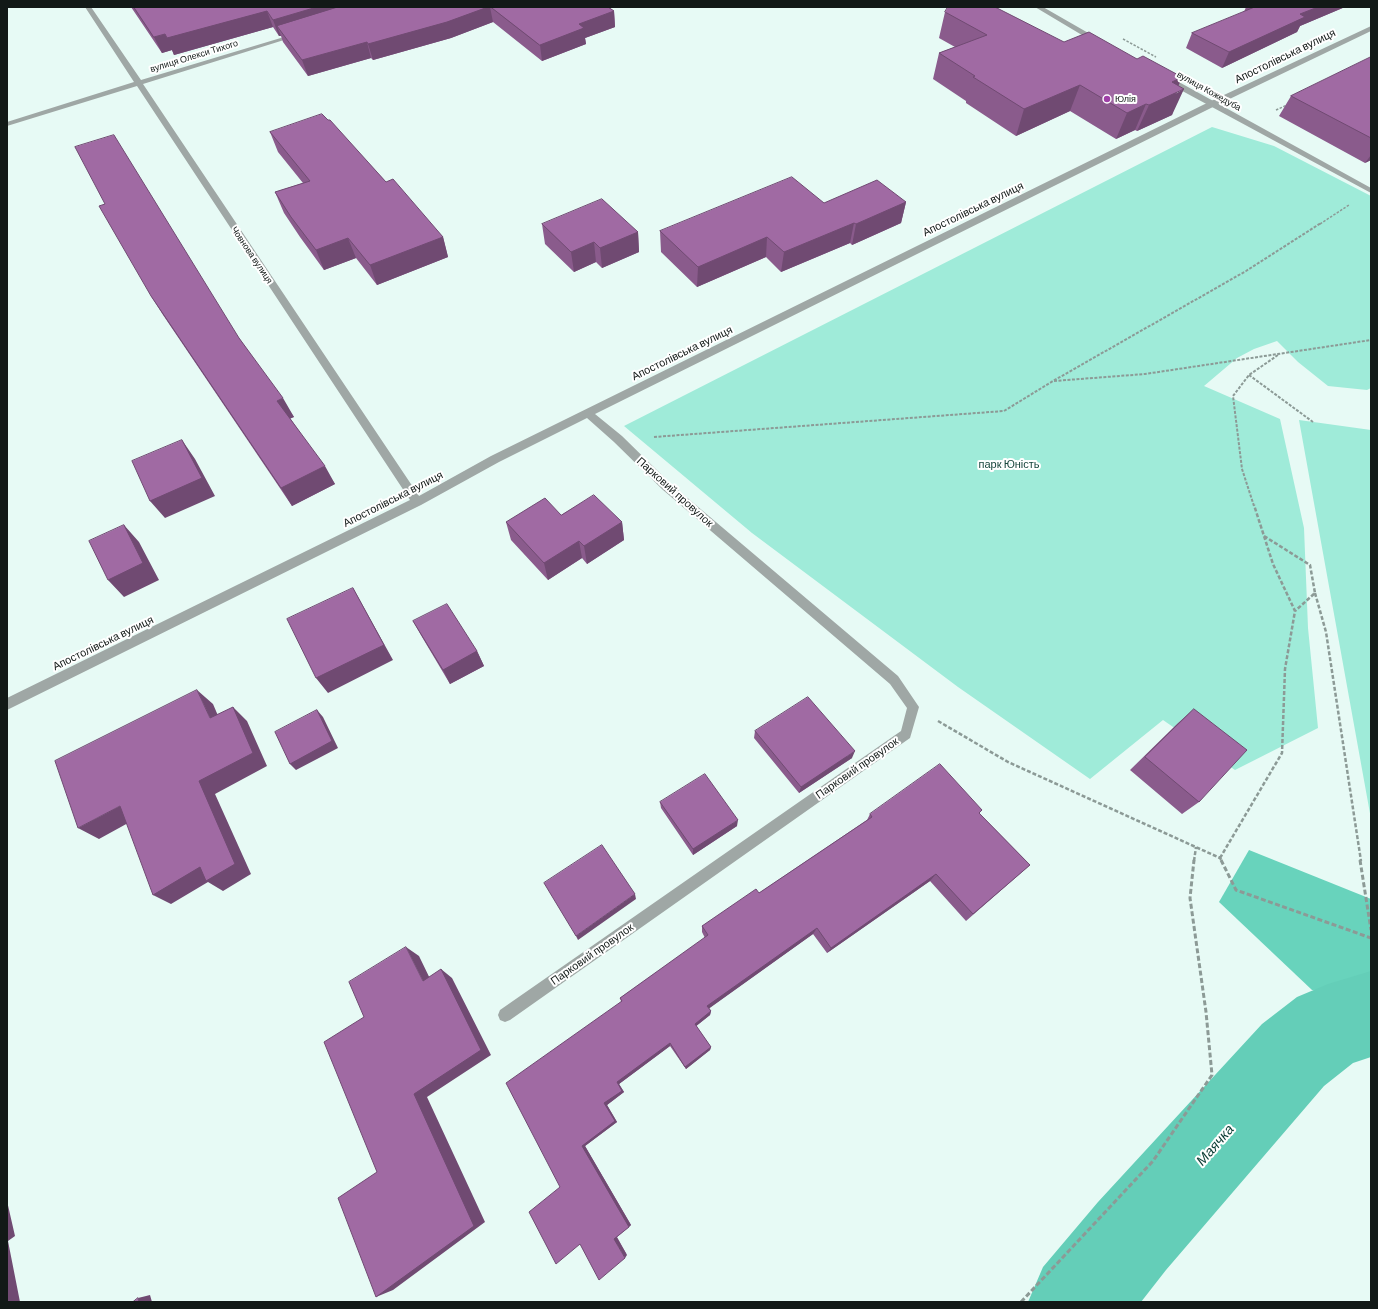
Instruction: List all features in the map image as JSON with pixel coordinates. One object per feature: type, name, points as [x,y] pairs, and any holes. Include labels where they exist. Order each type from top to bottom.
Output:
[{"type":"street","name":"Човнова вулиця","points":[[88,7],[417,502]]},
{"type":"street","points":[[1038,7],[1107,46]]},
{"type":"street","name":"Апостолівська вулиця","points":[[7,704],[417,502],[495,459],[1212,104],[1371,28]]},
{"type":"street","name":"вулиця Олекси Тихого","points":[[7,124],[304,32]]},
{"type":"street","name":"вулиця Кожедуба","points":[[1156,73],[1371,191]]},
{"type":"street","name":"Парковий провулок","points":[[505,1015],[906,734],[913,707],[894,680],[667,487],[618,439],[588,413]]},
{"type":"path","points":[[1245,123],[1292,102]]},
{"type":"path","points":[[618,439],[1004,411],[1052,381],[1246,271],[1351,204]]},
{"type":"path","points":[[1052,381],[1145,374],[1371,340]]},
{"type":"path","points":[[1220,858],[1282,753],[1285,669],[1295,611],[1273,564],[1242,469],[1233,396],[1249,375],[1278,355]]},
{"type":"path","points":[[1249,375],[1312,422]]},
{"type":"path","points":[[1263,535],[1310,564],[1315,593],[1326,632],[1371,930]]},
{"type":"path","points":[[1295,611],[1315,593]]},
{"type":"path","points":[[913,707],[1008,762],[1220,858],[1236,890],[1371,938]]},
{"type":"path","points":[[1021,1302],[1154,1161],[1212,1075],[1206,1012],[1190,898],[1196,847]]},
{"type":"green space","name":"парк Юність","points":[[1212,127],[1274,146],[1371,196],[1371,388],[1367,390],[1328,386],[1298,362],[1277,341],[1254,349],[1237,358],[1204,386],[1280,419],[1304,528],[1308,628],[1318,728],[1235,770],[1163,720],[1090,779],[958,687],[752,533],[624,426]]},
{"type":"green space","points":[[1299,420],[1371,430],[1371,819]]},
{"type":"green space","points":[[1249,850],[1371,899],[1371,989],[1312,990],[1219,902]]},
{"type":"building","points":[[134,7],[317,7],[273,20],[267,11],[167,38],[165,34],[154,37]]},
{"type":"building","points":[[338,7],[488,7],[447,22],[368,44],[367,42],[302,60],[277,26]]},
{"type":"building","points":[[491,7],[608,7],[614,11],[579,24],[584,28],[540,45]]},
{"type":"building","points":[[948,7],[995,7],[1064,42],[1089,32],[1137,59],[1143,56],[1182,77],[1172,82],[1184,89],[1127,113],[1080,85],[1024,109],[973,77],[975,76],[939,53],[987,35],[945,12]]},
{"type":"building","points":[[1255,7],[1318,7],[1300,14],[1305,17],[1229,52],[1192,33]]},
{"type":"building","points":[[1371,57],[1371,138],[1291,96]]},
{"type":"building","points":[[322,114],[330,120],[386,182],[393,179],[443,237],[370,265],[348,238],[316,250],[291,217],[275,192],[310,181],[270,132]]},
{"type":"building","points":[[114,135],[239,338],[283,398],[277,401],[325,466],[281,488],[151,296],[99,206],[105,204],[75,147]]},
{"type":"building","points":[[792,177],[824,203],[877,180],[906,202],[856,224],[854,223],[784,252],[767,237],[698,267],[660,231]]},
{"type":"building","points":[[602,199],[638,232],[600,248],[594,242],[571,252],[542,224]]},
{"type":"building","points":[[182,440],[202,478],[150,501],[132,461]]},
{"type":"building","points":[[594,495],[622,522],[584,546],[579,541],[544,563],[506,522],[545,498],[561,515]]},
{"type":"building","points":[[124,525],[143,563],[108,580],[89,541]]},
{"type":"building","points":[[353,588],[384,645],[316,678],[287,619]]},
{"type":"building","points":[[447,604],[477,651],[443,670],[413,621]]},
{"type":"building","points":[[197,690],[210,718],[233,707],[253,753],[199,781],[235,864],[206,881],[200,867],[153,895],[120,806],[78,828],[55,761]]},
{"type":"building","points":[[808,697],[855,751],[801,787],[755,731]]},
{"type":"building","points":[[1194,709],[1247,750],[1199,802],[1145,757]]},
{"type":"building","points":[[317,710],[332,741],[290,764],[275,732]]},
{"type":"building","points":[[940,764],[982,810],[979,813],[1030,865],[973,914],[936,874],[831,948],[817,928],[707,1006],[711,1011],[695,1024],[711,1047],[685,1067],[670,1043],[617,1082],[622,1091],[604,1103],[615,1121],[582,1146],[629,1227],[614,1239],[625,1258],[599,1280],[580,1244],[556,1264],[529,1212],[560,1187],[506,1083],[622,1001],[620,998],[708,935],[702,926],[756,889],[759,893],[872,817],[870,814]]},
{"type":"building","points":[[705,774],[738,820],[693,849],[660,802]]},
{"type":"building","points":[[602,845],[635,894],[576,936],[544,883]]},
{"type":"building","points":[[406,947],[423,981],[441,969],[481,1050],[414,1094],[474,1226],[376,1297],[338,1198],[377,1172],[324,1042],[364,1017],[349,982]]},
{"type":"building","points":[[138,1298],[139,1302],[133,1302]]},
{"type":"waterway","name":"Маячка","points":[[1078,1302],[1132,1236],[1293,1055],[1328,1028],[1371,1014]]},
{"type":"place","name":"Юлія","points":[[1107,99]]}]
